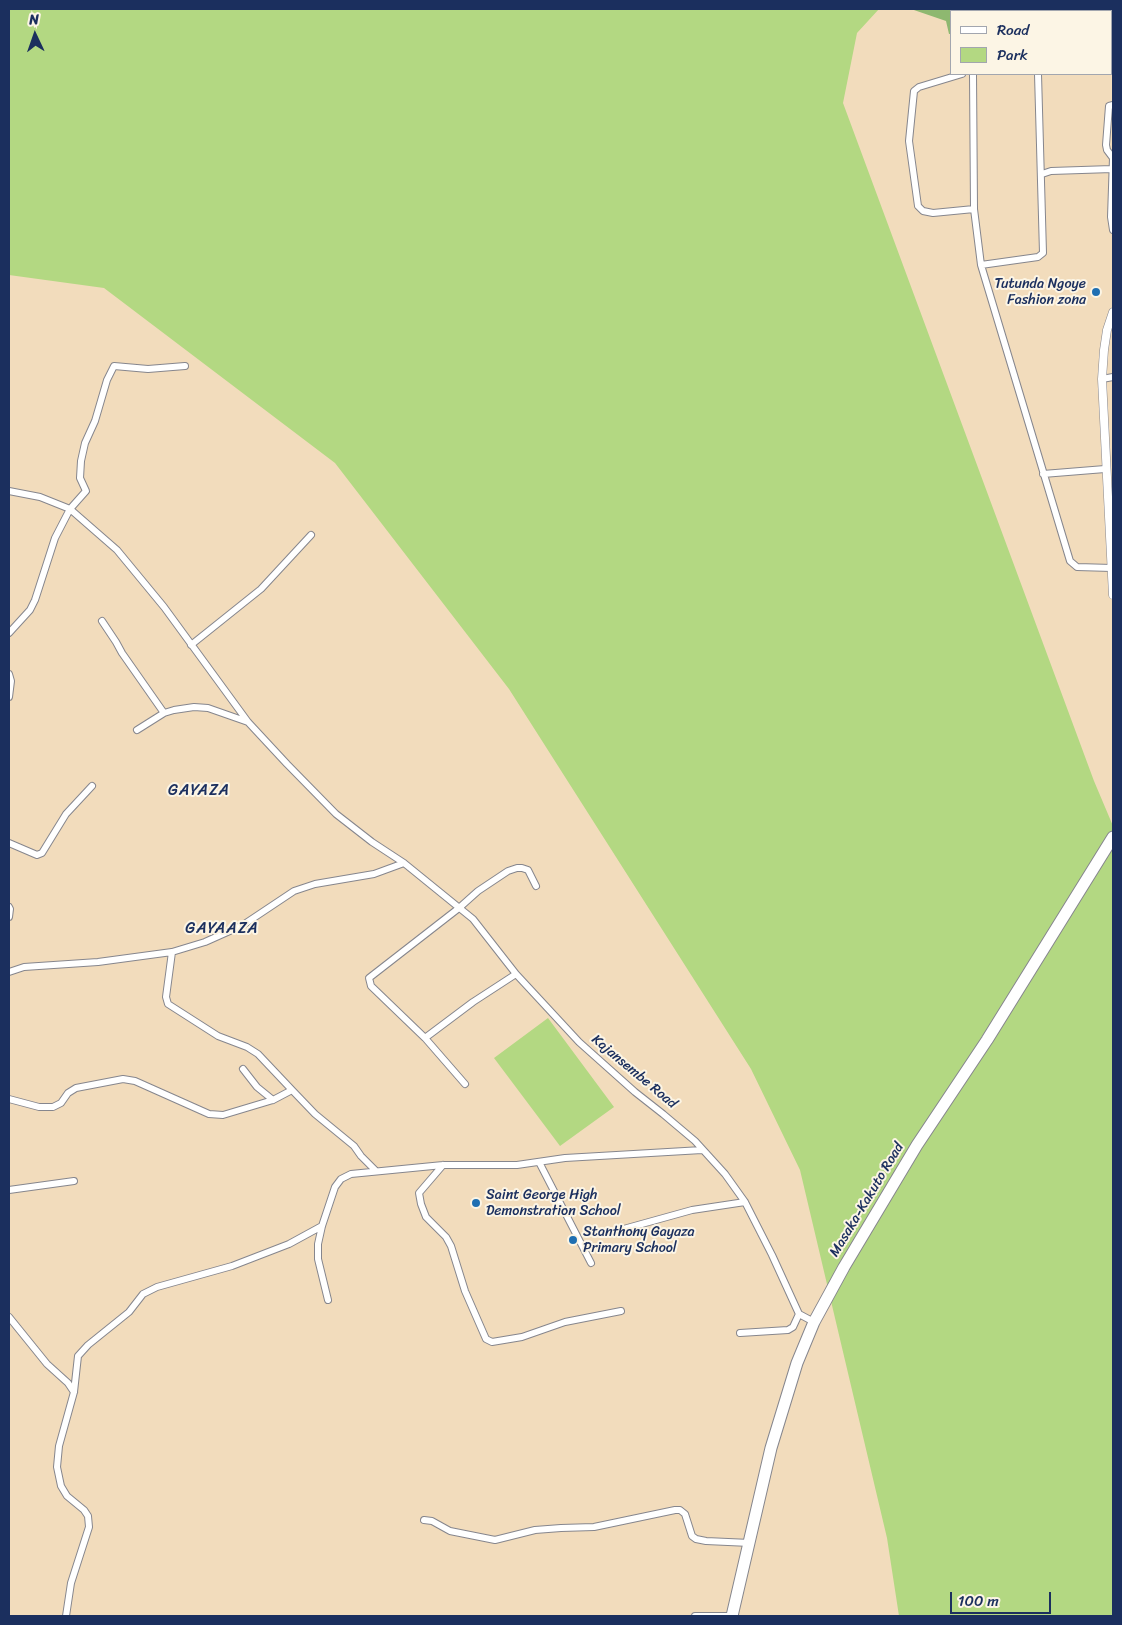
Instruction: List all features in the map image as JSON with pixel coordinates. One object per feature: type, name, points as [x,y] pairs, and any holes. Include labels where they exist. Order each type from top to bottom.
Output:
[{"type":"highway","name":"Masaka-Kakuto Road","points":[[733,1616],[780,1416],[797,1363],[814,1322],[844,1267],[912,1153],[997,1024],[1113,837]]},
{"type":"street","points":[[959,75],[914,90],[909,140],[918,206],[928,214],[974,209]]},
{"type":"street","points":[[973,75],[974,209],[981,265],[1070,561],[1077,567],[1112,568]]},
{"type":"street","points":[[981,265],[1038,257],[1042,255],[1044,250],[1038,75]]},
{"type":"street","points":[[1113,105],[1110,106],[1106,146],[1113,158],[1111,217],[1113,230]]},
{"type":"street","points":[[1042,166],[1051,171]]},
{"type":"street","points":[[1042,174],[1051,171],[1112,169]]},
{"type":"street","points":[[1113,312],[1107,330],[1102,379],[1105,469],[1113,596]]},
{"type":"street","points":[[9,633],[30,610],[55,538],[70,510],[86,492],[80,478],[85,442],[95,421],[107,380],[114,366],[148,369],[185,366]]},
{"type":"street","points":[[1102,379],[1113,378]]},
{"type":"street","points":[[1043,474],[1105,469]]},
{"type":"street","name":"Kajansembe Road","points":[[9,491],[40,497],[70,510],[117,550],[164,607],[248,722],[336,814],[372,842],[404,863],[473,919],[516,974],[578,1042],[634,1092],[688,1134],[725,1174],[745,1202],[772,1255],[798,1314]]},
{"type":"street","points":[[191,645],[261,589],[312,535]]},
{"type":"street","points":[[102,621],[164,713]]},
{"type":"street","points":[[9,674],[11,681],[9,697]]},
{"type":"street","points":[[137,730],[164,713],[174,710],[208,708],[248,722]]},
{"type":"street","points":[[9,844],[37,854],[42,852],[66,814],[92,786]]},
{"type":"street","points":[[10,970],[24,967],[98,962],[172,952],[205,942],[243,925],[294,891],[315,884],[374,874],[404,863]]},
{"type":"street","points":[[466,1084],[425,1038],[371,986],[369,978],[478,891],[517,868],[528,870],[536,886]]},
{"type":"street","points":[[9,907],[9,917]]},
{"type":"street","points":[[172,952],[166,996],[168,1004],[218,1036],[247,1047],[258,1054],[315,1114],[354,1146],[376,1171]]},
{"type":"street","points":[[425,1038],[473,1002],[516,974]]},
{"type":"street","points":[[243,1069],[257,1087],[272,1100]]},
{"type":"street","points":[[9,1099],[39,1107],[53,1107],[61,1103],[76,1088],[123,1079],[135,1081],[209,1114],[223,1115],[272,1100],[292,1090]]},
{"type":"street","points":[[328,1300],[318,1259],[318,1244],[329,1200],[341,1179],[351,1174],[443,1165],[517,1165],[565,1158],[702,1150]]},
{"type":"street","points":[[539,1162],[591,1264]]},
{"type":"street","points":[[443,1165],[419,1193],[420,1204],[426,1217],[446,1237],[451,1246],[465,1291],[486,1339],[492,1342],[522,1337],[565,1322],[622,1311]]},
{"type":"street","points":[[9,1190],[74,1181]]},
{"type":"street","points":[[620,1230],[692,1210],[745,1202]]},
{"type":"street","points":[[66,1616],[71,1583],[89,1527],[88,1516],[84,1510],[67,1496],[61,1486],[57,1467],[59,1446],[74,1392],[78,1356],[88,1345],[129,1312],[143,1294],[157,1287],[232,1266],[289,1244],[322,1226]]},
{"type":"street","points":[[740,1333],[788,1330],[793,1326],[798,1314],[814,1322]]},
{"type":"street","points":[[9,1317],[47,1364],[68,1383],[74,1392]]},
{"type":"street","points":[[424,1520],[432,1521],[450,1531],[495,1540],[535,1530],[594,1527],[672,1510],[680,1510],[685,1514],[692,1536],[696,1539],[750,1543]]},
{"type":"street","points":[[695,1616],[733,1616]]},
{"type":"green space","points":[[9,9],[879,9],[857,33],[843,103],[1094,781],[1113,826],[1113,1616],[899,1616],[887,1538],[800,1170],[751,1069],[509,689],[335,463],[104,288],[9,275]]},
{"type":"green space","points":[[911,9],[1038,9],[950,10],[950,34],[946,21]]},
{"type":"green space","points":[[548,1018],[614,1107],[560,1146],[494,1058]]},
{"type":"place","name":"Tutunda Ngoye Fashion zona","points":[[1096,292]]},
{"type":"place","name":"Saint George High Demonstration School","points":[[476,1203]]},
{"type":"place","name":"Stanthony Gayaza Primary School","points":[[573,1240]]},
{"type":"district","name":"GAYAZA","points":[[199,791]]},
{"type":"district","name":"GAYAAZA","points":[[222,929]]}]
